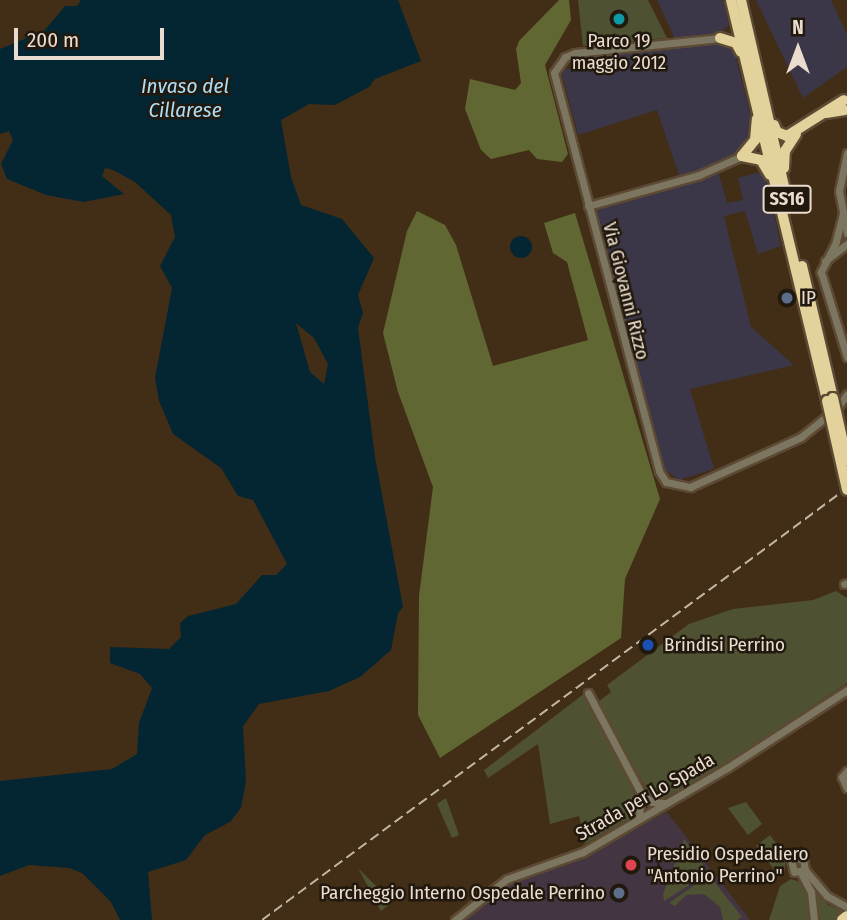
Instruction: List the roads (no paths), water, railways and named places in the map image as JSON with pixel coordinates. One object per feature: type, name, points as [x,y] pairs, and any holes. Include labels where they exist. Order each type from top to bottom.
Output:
[{"type":"highway","points":[[720,38],[730,31],[731,0]]},
{"type":"highway","name":"SS16","points":[[731,0],[761,100]]},
{"type":"highway","name":"SS16","points":[[741,0],[781,190],[830,400],[847,490]]},
{"type":"highway","points":[[720,38],[736,43],[750,68]]},
{"type":"highway","points":[[761,100],[777,132],[787,136],[822,114],[846,105]]},
{"type":"highway","points":[[761,100],[757,132],[742,156],[761,160],[781,190]]},
{"type":"highway","points":[[781,190],[785,151],[800,130]]},
{"type":"highway","name":"SS16","points":[[830,400],[847,460]]},
{"type":"highway","points":[[842,920],[847,916]]},
{"type":"street","name":"Via Giovanni Rizzo","points":[[720,38],[575,53],[557,64],[554,81],[646,427],[666,482],[690,487],[802,437],[837,408],[847,394]]},
{"type":"street","points":[[847,153],[840,181],[847,233]]},
{"type":"street","points":[[588,206],[690,178],[742,156]]},
{"type":"street","points":[[843,213],[834,247],[825,261],[823,281],[847,357]]},
{"type":"street","points":[[834,247],[847,242]]},
{"type":"street","points":[[825,261],[847,242]]},
{"type":"street","points":[[834,256],[847,257]]},
{"type":"street","name":"Strada per Lo Spada","points":[[455,920],[516,874],[572,857],[667,803],[847,690]]},
{"type":"street","points":[[588,693],[650,813]]},
{"type":"street","points":[[847,771],[842,777],[847,788]]},
{"type":"street","points":[[643,799],[667,803]]},
{"type":"street","points":[[639,819],[643,799]]},
{"type":"street","points":[[814,920],[811,892],[803,871],[827,896],[847,907]]},
{"type":"water","name":"Invaso del Cillarese","points":[[81,0],[398,0],[421,61],[375,79],[369,87],[335,105],[309,104],[281,120],[291,177],[301,205],[342,219],[374,258],[358,295],[363,313],[358,328],[375,457],[403,607],[398,613],[391,650],[360,677],[329,691],[259,704],[243,726],[246,781],[241,808],[230,822],[205,835],[186,860],[148,872],[152,920],[120,920],[111,902],[82,873],[69,868],[29,865],[0,876],[0,781],[112,769],[137,754],[139,723],[152,688],[140,674],[110,663],[110,647],[169,649],[181,637],[180,623],[188,616],[236,604],[262,575],[276,575],[287,564],[253,500],[238,496],[221,468],[173,434],[159,401],[155,378],[172,288],[160,266],[175,237],[171,215],[135,182],[113,170],[105,168],[102,176],[124,194],[84,202],[46,195],[7,179],[1,164],[13,140],[9,131],[0,134],[0,49],[44,31],[65,6],[77,6]],"holes":[[[296,323],[314,338],[328,364],[324,384],[310,372]]]},
{"type":"water","points":[[521,236],[531,243],[532,247],[525,257],[521,258],[511,251],[510,247],[517,237]]},
{"type":"railway","points":[[262,920],[847,488]]},
{"type":"place","name":"Parco 19 maggio 2012","points":[[619,19]]},
{"type":"place","name":"IP","points":[[787,298]]},
{"type":"place","name":"Brindisi Perrino","points":[[648,645]]},
{"type":"place","name":"Presidio Ospedaliero \"Antonio Perrino\"","points":[[631,865]]},
{"type":"place","name":"Parcheggio Interno Ospedale Perrino","points":[[619,893]]}]
